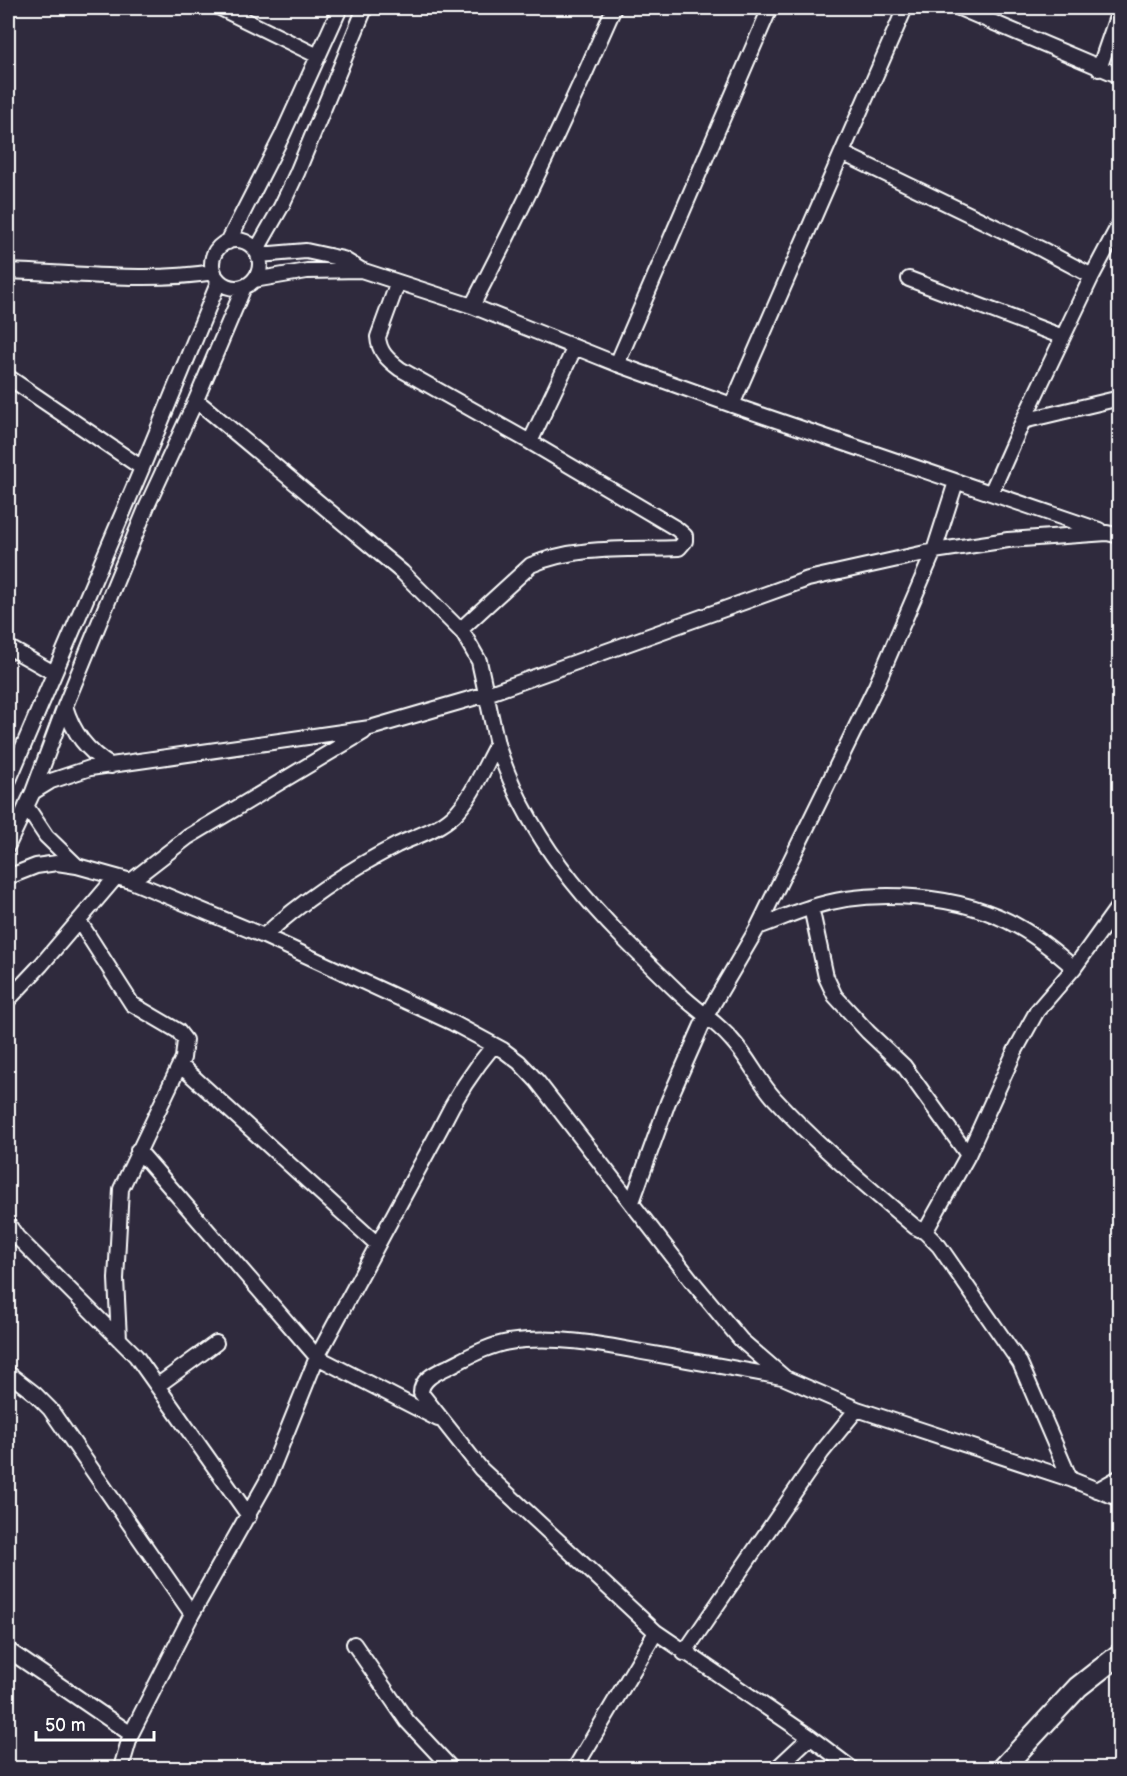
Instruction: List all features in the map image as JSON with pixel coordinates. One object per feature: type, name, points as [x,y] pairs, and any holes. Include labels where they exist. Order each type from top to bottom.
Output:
[{"type":"street","points":[[220,8],[318,56]]},
{"type":"street","points":[[340,8],[277,147],[228,242],[220,247],[212,262],[216,276],[229,287],[307,271],[361,270]]},
{"type":"street","points":[[257,253],[297,173],[365,8]]},
{"type":"street","points":[[472,306],[522,210],[614,8]]},
{"type":"street","points":[[617,363],[770,8]]},
{"type":"street","points":[[732,405],[905,8]]},
{"type":"street","points":[[959,8],[1119,76]]},
{"type":"street","points":[[1099,69],[1119,8]]},
{"type":"street","points":[[842,153],[1092,276]]},
{"type":"street","points":[[991,493],[1092,276],[1116,241],[1119,223]]},
{"type":"street","points":[[8,845],[33,792],[65,706],[147,506],[249,283],[260,264],[257,253],[243,242],[228,242]]},
{"type":"street","points":[[257,253],[306,251],[343,260],[361,270],[472,306],[732,405],[1113,535]]},
{"type":"street","points":[[8,271],[159,277],[216,276]]},
{"type":"street","points":[[8,782],[142,468],[216,276]]},
{"type":"street","points":[[909,279],[1063,337]]},
{"type":"street","points":[[398,282],[378,337],[379,345],[388,360],[677,529],[683,533],[685,541],[679,548],[578,551],[531,565],[460,630]]},
{"type":"street","points":[[530,442],[575,347]]},
{"type":"street","points":[[8,376],[142,468]]},
{"type":"street","points":[[1023,421],[1119,398]]},
{"type":"street","points":[[196,400],[402,572],[460,630],[479,661],[497,744],[509,777],[534,827],[565,874],[628,943],[731,1039],[773,1097],[823,1146],[939,1246],[1020,1363],[1070,1479]]},
{"type":"street","points":[[632,1202],[668,1102],[706,1016],[758,927],[876,686],[934,551],[956,482]]},
{"type":"street","points":[[33,792],[70,773],[90,768],[370,728],[487,694],[686,625],[784,587],[841,571],[934,551],[1008,540],[1113,535]]},
{"type":"street","points":[[68,640],[88,651]]},
{"type":"street","points":[[8,647],[54,673]]},
{"type":"street","points":[[65,706],[76,735],[98,758],[111,766]]},
{"type":"street","points":[[131,881],[188,837],[370,728]]},
{"type":"street","points":[[264,936],[294,909],[331,884],[451,817],[459,810],[497,744]]},
{"type":"street","points":[[26,806],[46,836],[78,866]]},
{"type":"street","points":[[8,877],[36,866],[57,863],[78,866],[131,881],[264,936],[453,1023],[494,1045],[519,1062],[537,1081],[692,1281],[741,1340],[784,1378]]},
{"type":"street","points":[[8,1000],[116,877]]},
{"type":"street","points":[[758,927],[811,907],[845,899],[878,896],[925,899],[962,904],[1018,926],[1049,947],[1074,968]]},
{"type":"street","points":[[925,1232],[968,1155],[1015,1051],[1037,1011],[1074,968],[1119,904]]},
{"type":"street","points":[[811,907],[826,978],[835,996],[856,1021],[904,1066],[968,1155]]},
{"type":"street","points":[[79,921],[132,1004],[178,1031],[185,1040],[183,1058],[125,1177],[119,1198],[116,1279],[119,1339]]},
{"type":"street","points":[[121,1768],[131,1734],[192,1614],[267,1481],[317,1357],[455,1098],[474,1069],[494,1045]]},
{"type":"street","points":[[180,1065],[377,1244]]},
{"type":"street","points":[[138,1150],[317,1357],[442,1421]]},
{"type":"street","points":[[8,1224],[24,1244],[136,1356],[249,1516]]},
{"type":"street","points":[[851,1768],[810,1737],[656,1632],[481,1470],[422,1393],[424,1382],[465,1359],[510,1342],[555,1341],[599,1344],[784,1378],[857,1409],[1070,1479],[1119,1499]]},
{"type":"street","points":[[157,1386],[216,1343]]},
{"type":"street","points":[[8,1373],[50,1409],[192,1614]]},
{"type":"street","points":[[684,1653],[822,1452],[857,1409]]},
{"type":"street","points":[[1097,1490],[1119,1477]]},
{"type":"street","points":[[575,1768],[656,1632]]},
{"type":"street","points":[[354,1644],[407,1721],[452,1768]]},
{"type":"street","points":[[8,1650],[131,1734]]},
{"type":"street","points":[[1003,1768],[1071,1694],[1119,1654]]},
{"type":"street","points":[[777,1768],[810,1737]]}]
